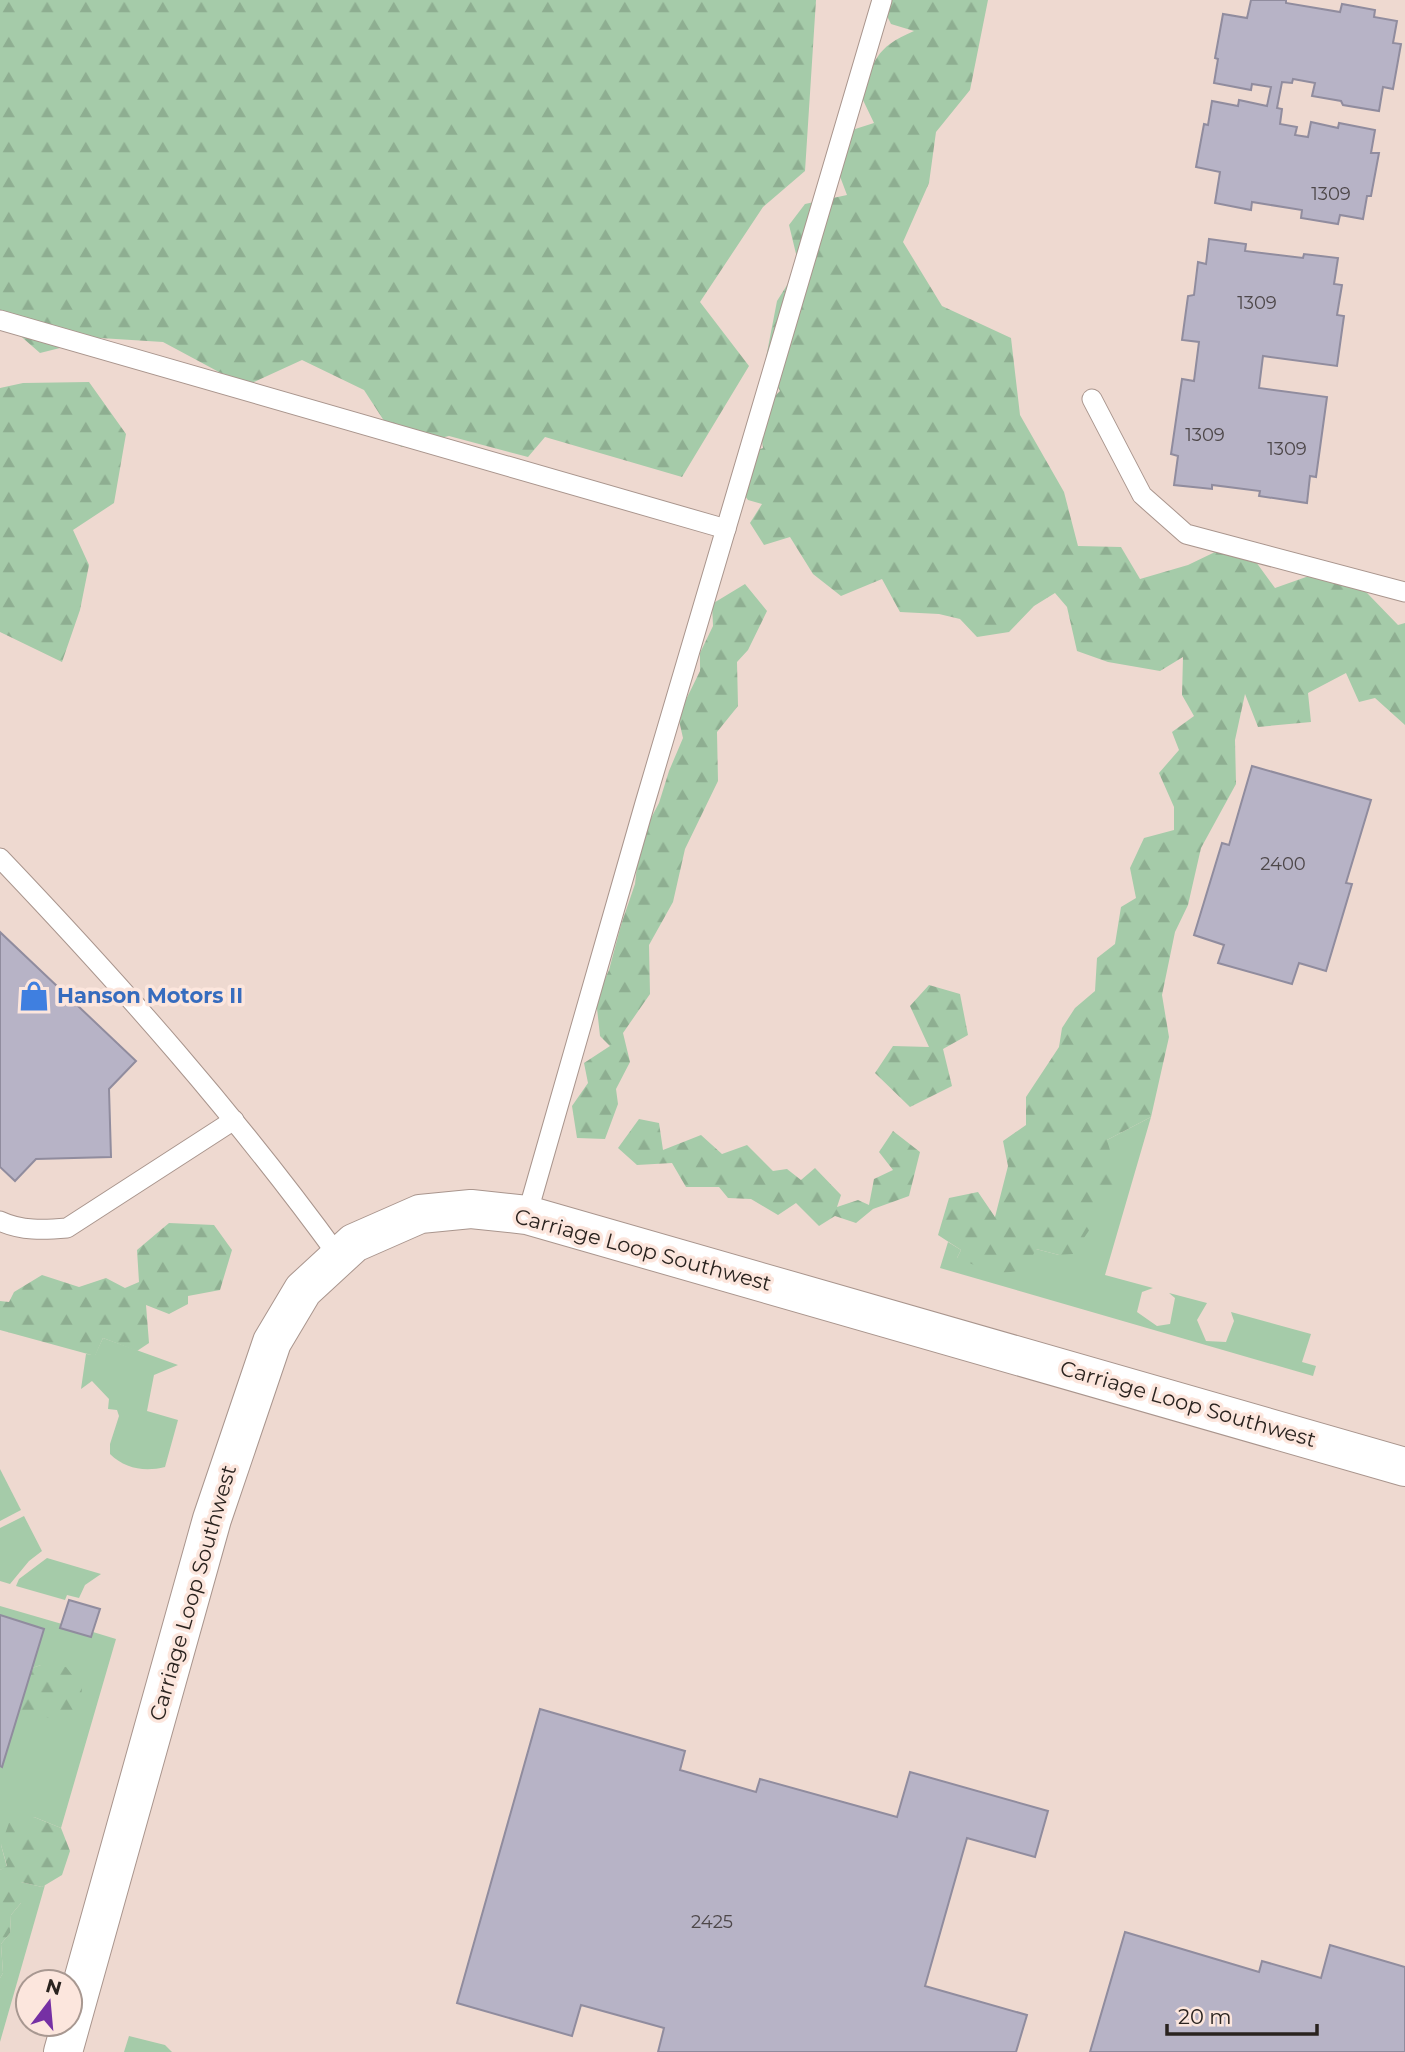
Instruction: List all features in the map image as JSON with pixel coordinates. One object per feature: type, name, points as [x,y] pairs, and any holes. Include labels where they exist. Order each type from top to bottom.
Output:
[{"type":"street","name":"Carriage Loop Southwest","points":[[63,2052],[212,1519],[272,1342],[303,1290],[354,1243],[420,1214],[471,1209],[527,1215],[1405,1467]]},
{"type":"lane","points":[[527,1215],[645,803],[882,0]]},
{"type":"lane","points":[[0,320],[726,529]]},
{"type":"lane","points":[[1092,399],[1142,495],[1186,534],[1405,592]]},
{"type":"lane","points":[[0,858],[172,1045],[234,1120],[339,1257]]},
{"type":"lane","points":[[0,1221],[8,1225],[42,1230],[67,1228],[234,1120]]},
{"type":"green space","points":[[0,0],[816,0],[805,171],[763,207],[700,302],[749,366],[682,477],[545,437],[528,457],[449,436],[401,447],[364,390],[302,360],[245,386],[163,342],[100,338],[40,353],[0,318]]},
{"type":"green space","points":[[879,0],[988,0],[970,90],[936,132],[929,183],[903,242],[942,306],[1011,338],[1020,415],[1064,492],[1078,546],[1121,547],[1140,579],[1188,565],[1240,540],[1275,588],[1340,565],[1398,625],[1405,623],[1405,725],[1375,698],[1359,702],[1346,673],[1308,693],[1311,722],[1258,727],[1245,694],[1235,740],[1236,784],[1201,848],[1188,905],[1175,932],[1162,995],[1169,1037],[1151,1117],[1107,1140],[1120,1185],[1073,1254],[1059,1255],[1036,1249],[1026,1270],[996,1274],[957,1258],[961,1250],[938,1235],[949,1198],[978,1192],[995,1217],[1008,1166],[1003,1141],[1026,1125],[1026,1097],[1059,1047],[1062,1028],[1075,1008],[1095,991],[1097,958],[1115,944],[1121,907],[1136,898],[1130,868],[1144,838],[1174,830],[1174,807],[1159,773],[1179,750],[1172,732],[1194,716],[1182,695],[1183,657],[1160,671],[1108,662],[1077,651],[1067,607],[1055,593],[1034,606],[1009,632],[977,637],[960,619],[939,614],[900,612],[882,579],[841,596],[813,574],[790,537],[764,545],[750,523],[762,504],[748,500],[734,481],[742,456],[763,448],[758,413],[780,391],[765,363],[777,301],[799,266],[789,225],[805,204],[847,195],[830,150],[852,130],[874,123],[862,98],[873,65],[891,43],[914,31],[891,24]]},
{"type":"green space","points":[[89,382],[126,434],[114,503],[73,530],[89,565],[80,610],[62,662],[0,632],[0,388],[23,383]]},
{"type":"green space","points":[[745,584],[767,611],[748,650],[737,662],[738,706],[717,732],[718,781],[685,849],[673,902],[649,945],[650,994],[623,1033],[630,1062],[616,1089],[618,1104],[605,1139],[577,1138],[572,1106],[588,1083],[584,1063],[610,1046],[600,1036],[596,999],[609,970],[635,884],[640,839],[659,803],[683,738],[678,716],[700,671],[700,653],[713,626],[712,604]]},
{"type":"green space","points":[[929,985],[960,994],[968,1035],[943,1049],[952,1086],[910,1107],[875,1073],[893,1046],[929,1047],[910,1006]]},
{"type":"green space","points":[[1151,1117],[1105,1275],[1153,1288],[1142,1292],[1137,1312],[1157,1326],[1170,1324],[1175,1298],[1169,1293],[1207,1303],[1197,1320],[1206,1341],[1226,1342],[1234,1321],[1231,1312],[1311,1334],[1302,1362],[1316,1366],[1313,1376],[940,1268],[948,1242],[961,1250],[957,1258],[1036,1249],[1059,1255],[1107,1140]]},
{"type":"green space","points":[[639,1119],[659,1123],[663,1150],[701,1135],[722,1154],[747,1145],[773,1171],[787,1169],[801,1180],[815,1168],[841,1195],[837,1207],[858,1200],[869,1205],[874,1179],[893,1170],[879,1152],[893,1131],[920,1152],[909,1196],[873,1209],[856,1223],[835,1216],[819,1226],[796,1203],[778,1215],[751,1199],[728,1198],[719,1187],[686,1187],[672,1163],[637,1165],[618,1148]]},
{"type":"green space","points":[[169,1223],[214,1225],[232,1250],[220,1290],[188,1296],[188,1304],[169,1314],[146,1305],[149,1343],[137,1351],[103,1338],[95,1356],[0,1330],[0,1301],[9,1302],[14,1292],[42,1275],[79,1287],[106,1278],[125,1288],[139,1282],[137,1250]]},
{"type":"green space","points":[[103,1338],[178,1365],[154,1375],[147,1411],[178,1420],[165,1467],[136,1468],[122,1463],[110,1454],[110,1444],[119,1416],[117,1410],[108,1409],[109,1399],[92,1381],[81,1389],[86,1354],[95,1355]]},
{"type":"green space","points":[[0,1469],[21,1510],[0,1521]]},
{"type":"green space","points":[[24,1516],[42,1551],[29,1561],[10,1584],[0,1581],[0,1528]]},
{"type":"green space","points":[[47,1558],[101,1574],[85,1585],[79,1598],[67,1595],[65,1600],[16,1586],[19,1579]]},
{"type":"green space","points":[[0,1606],[62,1624],[61,1628],[91,1637],[93,1632],[116,1639],[61,1828],[34,1817],[1,1845],[7,1867],[0,1870],[0,1766],[41,1665],[32,1668],[44,1629],[0,1615]]},
{"type":"green space","points":[[41,1665],[66,1667],[82,1688],[80,1708],[61,1722],[37,1714],[35,1726],[28,1733],[13,1729],[32,1668]]},
{"type":"green space","points":[[34,1817],[61,1828],[70,1851],[62,1875],[42,1887],[21,1882],[21,1903],[11,1915],[10,1933],[1,1944],[3,1973],[0,1978],[0,1870],[7,1866],[1,1845],[9,1823]]},
{"type":"green space","points":[[21,1882],[42,1887],[45,1885],[21,1968],[14,1968],[14,1993],[0,2042],[0,1978],[3,1973],[1,1944],[10,1933],[11,1915],[21,1903]]},
{"type":"green space","points":[[129,2036],[165,2045],[172,2052],[124,2052]]},
{"type":"building","points":[[1251,0],[1286,0],[1286,3],[1340,12],[1342,4],[1375,10],[1374,17],[1397,21],[1393,43],[1401,44],[1393,89],[1383,87],[1379,111],[1312,96],[1315,83],[1293,79],[1292,83],[1282,82],[1277,108],[1282,109],[1280,124],[1297,127],[1295,135],[1308,137],[1311,122],[1338,128],[1339,123],[1375,130],[1371,153],[1379,153],[1371,196],[1367,196],[1363,219],[1340,215],[1338,224],[1301,218],[1302,210],[1252,202],[1251,210],[1215,203],[1220,172],[1196,167],[1204,124],[1208,125],[1212,101],[1238,106],[1239,100],[1267,106],[1271,87],[1252,84],[1251,90],[1214,83],[1218,59],[1215,58],[1223,14],[1247,18]]},
{"type":"building","points":[[1209,239],[1246,244],[1245,251],[1303,258],[1304,254],[1338,258],[1334,284],[1342,285],[1337,315],[1344,316],[1337,366],[1263,356],[1259,388],[1327,397],[1316,477],[1310,476],[1307,503],[1259,496],[1260,491],[1212,485],[1212,489],[1174,485],[1178,456],[1171,454],[1182,379],[1194,381],[1199,342],[1182,340],[1188,296],[1194,295],[1198,262],[1206,264]]},
{"type":"building","points":[[1252,766],[1371,800],[1346,883],[1352,884],[1326,971],[1299,963],[1292,984],[1218,963],[1224,945],[1194,935],[1222,843],[1229,845]]},
{"type":"building","name":"Hanson Motors II","points":[[0,932],[136,1061],[109,1089],[111,1157],[36,1159],[15,1181],[0,1167]]},
{"type":"building","points":[[69,1600],[100,1609],[91,1637],[60,1628]]},
{"type":"building","points":[[0,1615],[44,1629],[2,1767],[0,1766]]},
{"type":"building","points":[[540,1709],[685,1751],[680,1770],[756,1792],[760,1779],[897,1817],[910,1772],[1048,1811],[1035,1857],[967,1838],[925,1986],[1027,2015],[1016,2052],[658,2052],[664,2028],[581,2005],[572,2036],[457,2003]]},
{"type":"building","points":[[1125,1932],[1259,1972],[1262,1961],[1321,1978],[1330,1945],[1405,1967],[1405,2052],[1090,2052]]},
{"type":"place","name":"Hanson Motors II","points":[[34,996]]}]
